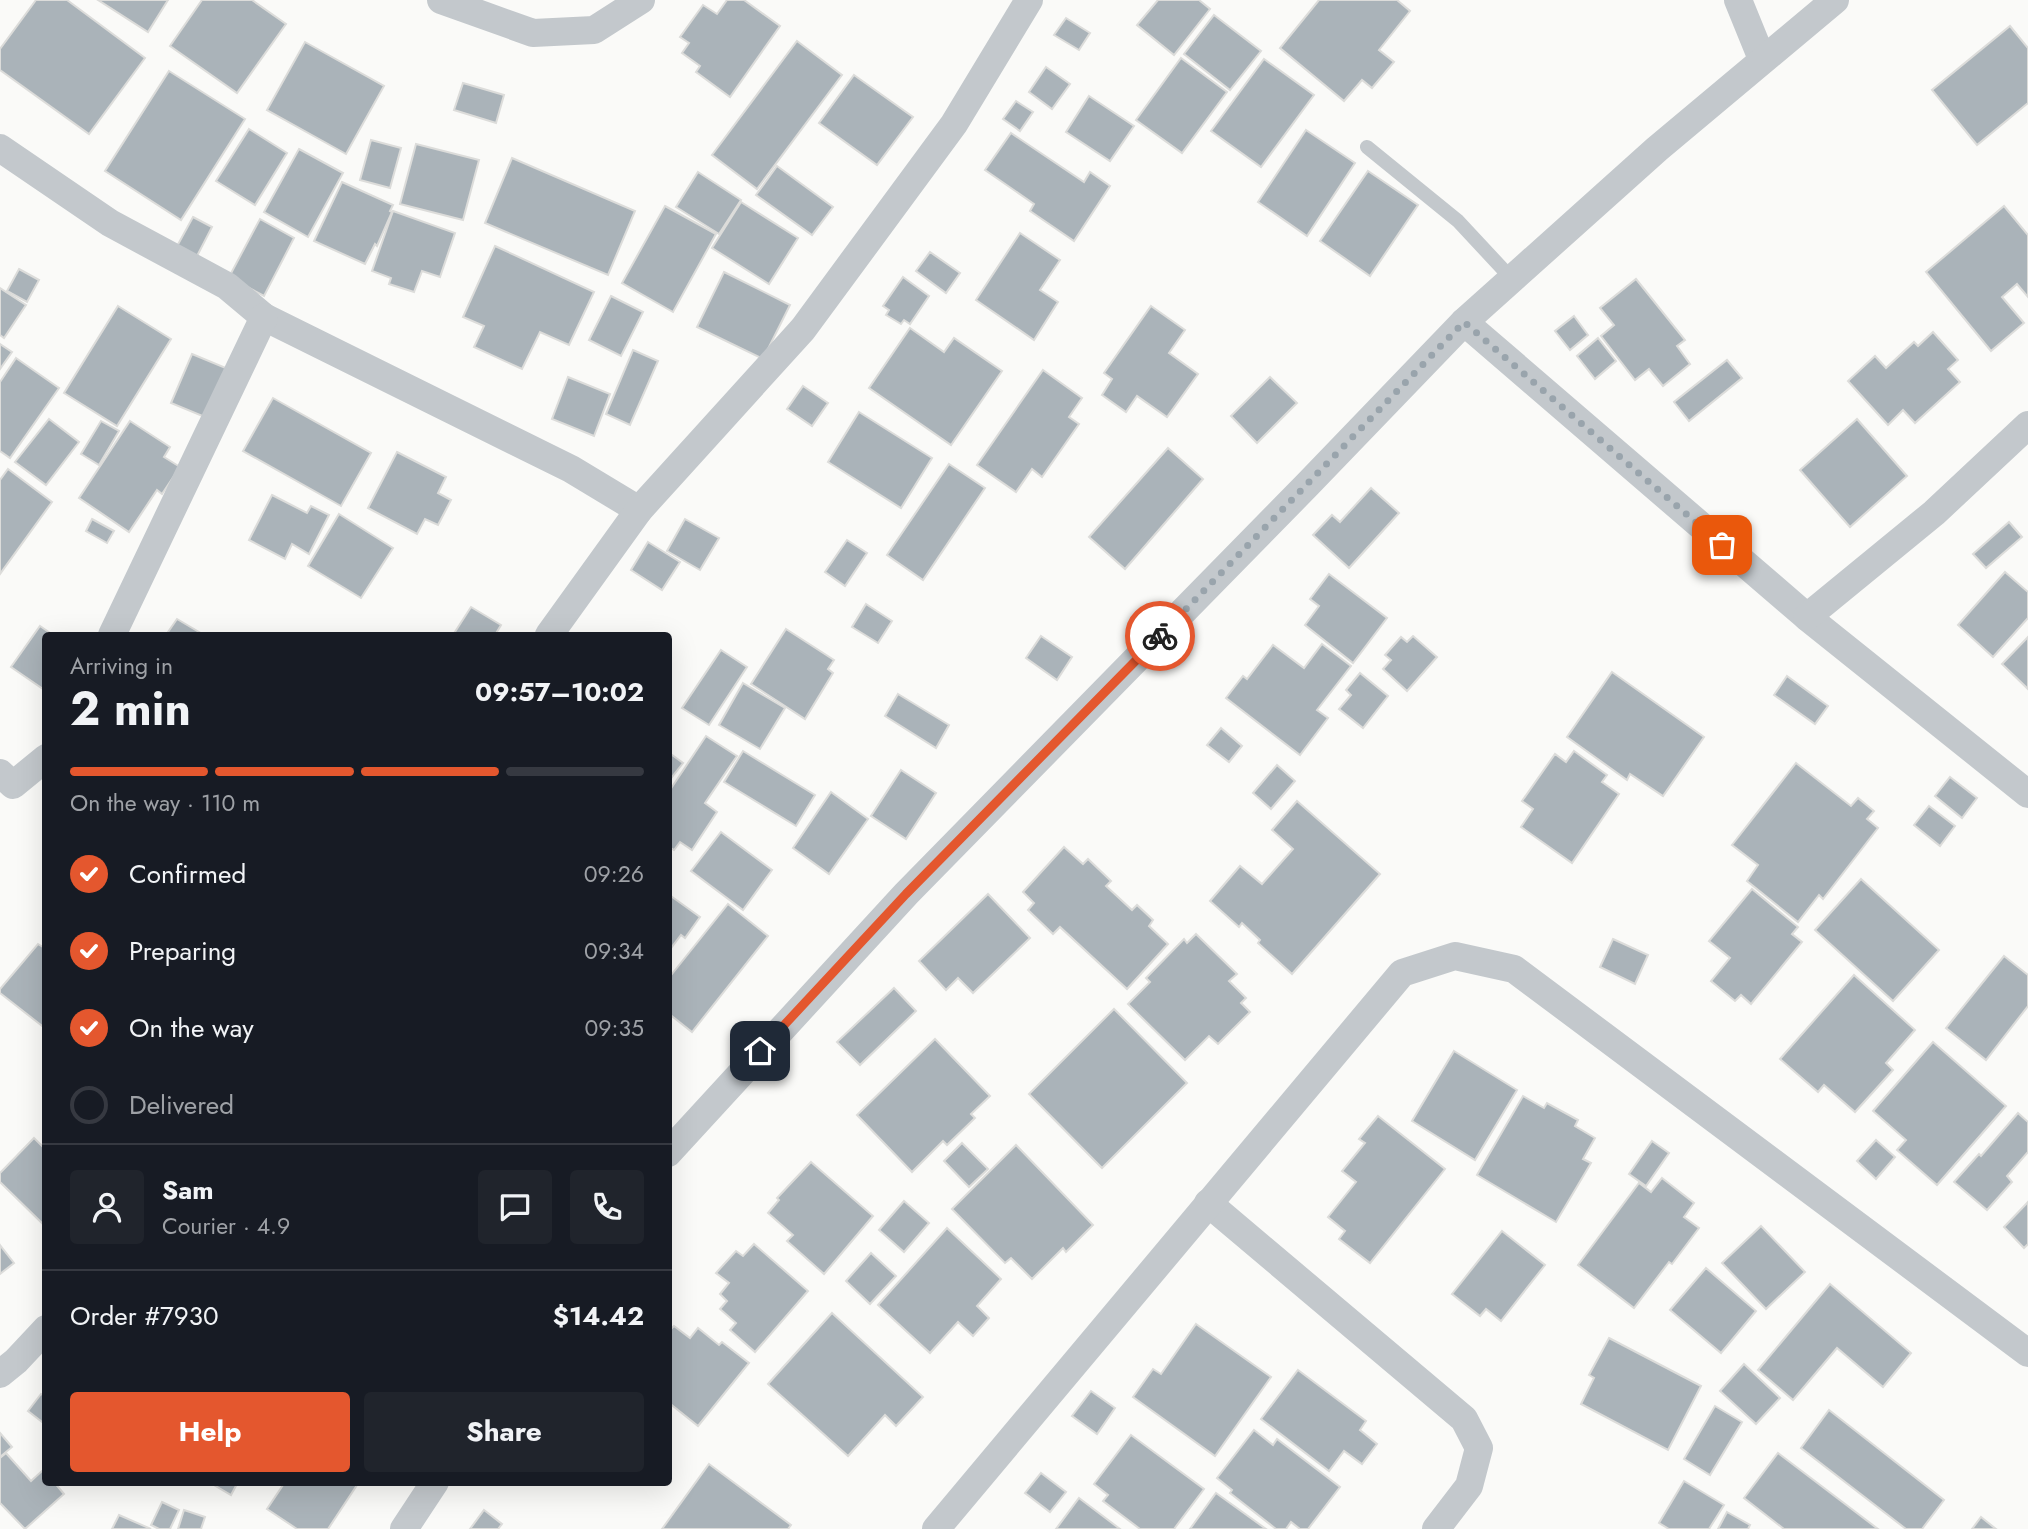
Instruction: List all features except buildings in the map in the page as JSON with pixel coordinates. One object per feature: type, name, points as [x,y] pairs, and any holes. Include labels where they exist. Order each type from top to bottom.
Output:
[{"type":"street","points":[[441,0],[533,33],[594,30],[641,0]]},
{"type":"street","points":[[551,632],[639,510],[803,329],[954,124],[1029,0]]},
{"type":"street","points":[[1738,0],[1762,60]]},
{"type":"street","points":[[672,1149],[906,894],[1464,322],[1657,149],[1835,0]]},
{"type":"street","points":[[0,148],[110,223],[227,286],[264,317],[571,469],[639,510]]},
{"type":"street","points":[[113,632],[264,317]]},
{"type":"street","points":[[1464,322],[1807,617],[2028,794]]},
{"type":"street","points":[[1807,617],[1934,513],[2028,425]]},
{"type":"street","points":[[0,774],[13,785],[42,761]]},
{"type":"street","points":[[936,1529],[1402,972],[1455,956],[1514,969],[2028,1353]]},
{"type":"street","points":[[1208,1203],[1464,1419],[1479,1448],[1469,1486],[1436,1529]]},
{"type":"street","points":[[0,1374],[42,1333]]},
{"type":"street","points":[[404,1529],[432,1486]]},
{"type":"lane","points":[[1367,147],[1458,221],[1512,279]]},
{"type":"way so far","points":[[1160,636],[1464,322],[1722,545]]},
{"type":"route","points":[[760,1051],[906,894],[1160,636]]}]
